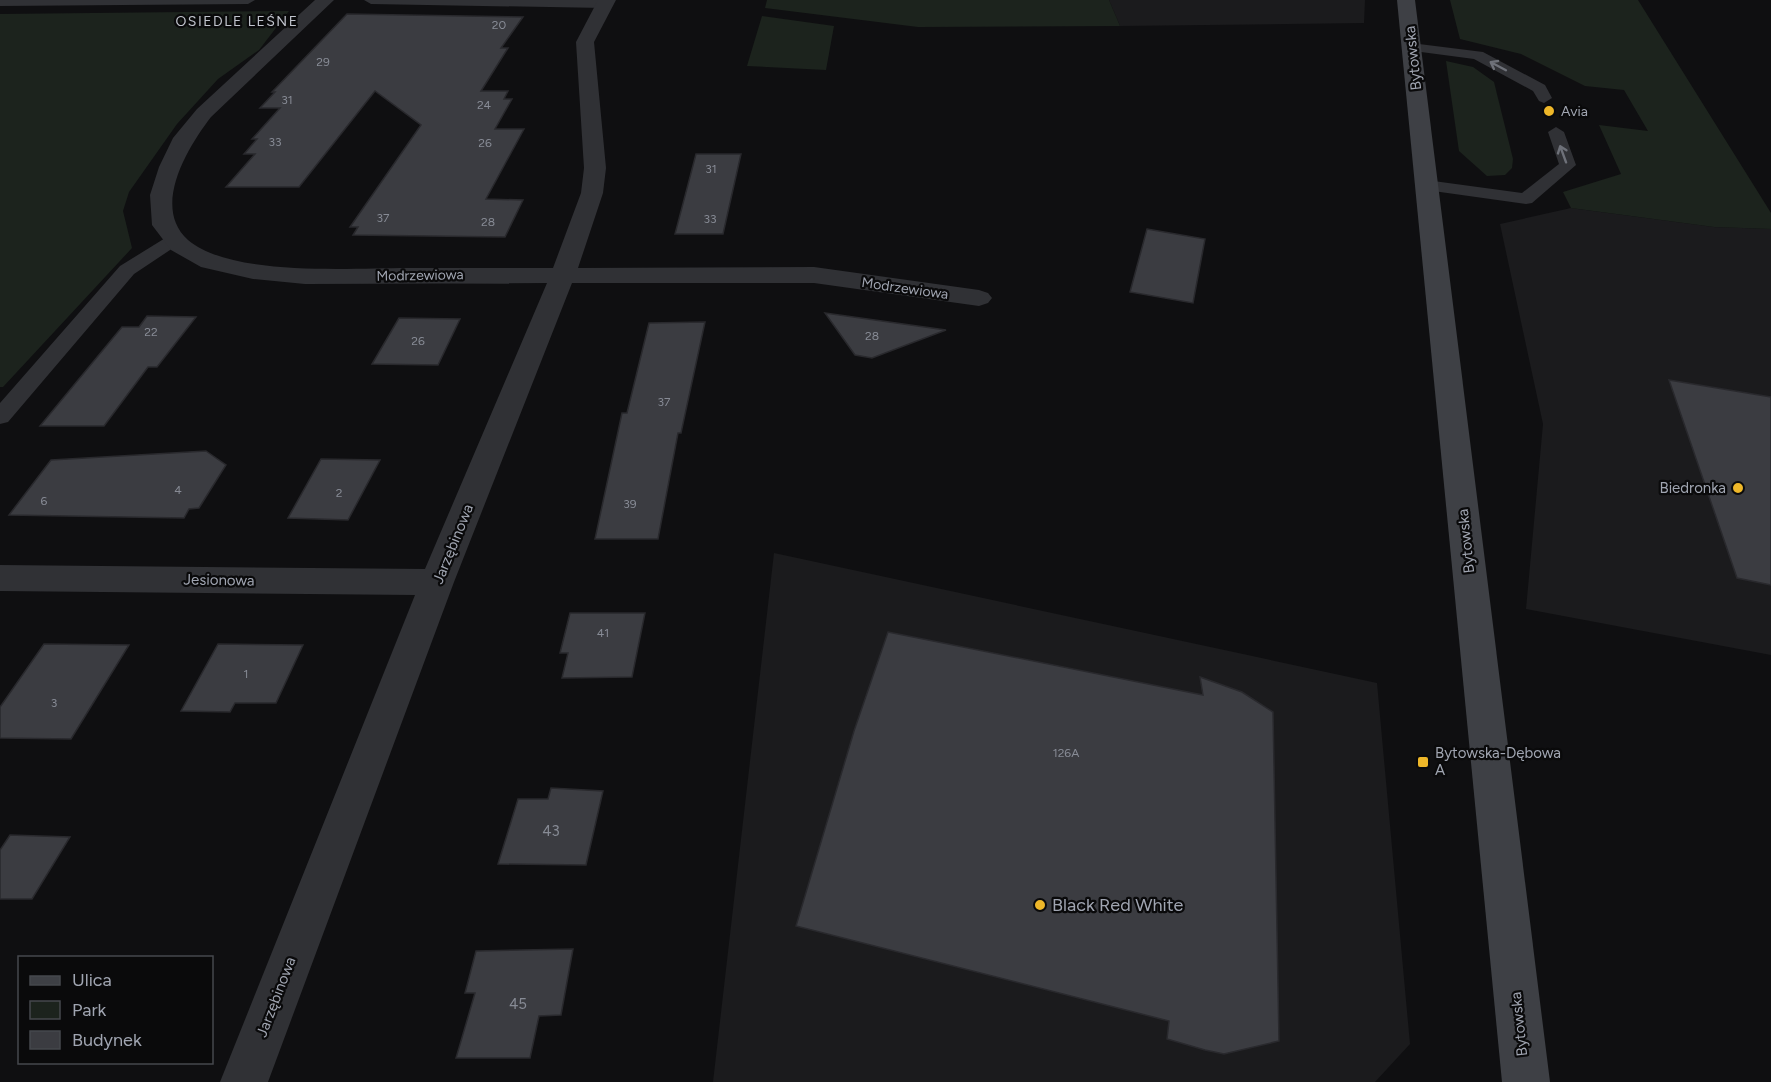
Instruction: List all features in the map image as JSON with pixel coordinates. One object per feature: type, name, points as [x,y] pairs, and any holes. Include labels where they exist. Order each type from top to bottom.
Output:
[{"type":"main road","name":"Bytowska","points":[[1406,0],[1526,1082]]},
{"type":"street","name":"Modrzewiowa","points":[[325,0],[204,113],[184,138],[170,166],[161,195],[164,225],[180,244],[210,262],[252,272],[305,276],[814,275],[979,298]]},
{"type":"street","name":"Jarzębinowa","points":[[244,1082],[437,582],[564,274],[592,193],[594,147],[586,84],[585,42],[606,2]]},
{"type":"street","name":"Jesionowa","points":[[0,578],[437,582]]},
{"type":"lane","points":[[0,2],[248,0]]},
{"type":"lane","points":[[371,0],[606,2]]},
{"type":"lane","points":[[1411,46],[1478,55],[1540,88],[1544,98]]},
{"type":"lane","points":[[1426,185],[1526,199],[1568,165],[1556,132]]},
{"type":"lane","points":[[0,417],[127,270],[175,238]]},
{"type":"shaded area","points":[[1109,0],[1365,0],[1364,23],[1120,26]]},
{"type":"shaded area","points":[[1571,208],[1714,227],[1771,229],[1771,655],[1526,609],[1543,424],[1500,224]]},
{"type":"shaded area","points":[[774,553],[1377,683],[1410,1044],[1375,1082],[713,1082]]},
{"type":"green space","points":[[767,0],[1109,0],[1120,26],[918,27],[765,8]]},
{"type":"green space","points":[[1450,0],[1638,0],[1771,213],[1771,229],[1714,227],[1571,208],[1563,192],[1621,174],[1599,125],[1648,131],[1624,90],[1585,86],[1521,54],[1460,39]]},
{"type":"green space","points":[[289,11],[259,50],[218,79],[177,124],[129,192],[123,211],[132,248],[3,387],[0,387],[0,14]]},
{"type":"green space","points":[[762,16],[834,26],[826,70],[747,66]]},
{"type":"green space","points":[[1446,61],[1473,67],[1494,82],[1513,159],[1512,168],[1505,175],[1487,176],[1459,151]]},
{"type":"building","points":[[347,14],[523,17],[501,48],[508,48],[481,91],[508,91],[504,99],[512,99],[495,129],[524,129],[486,199],[523,200],[505,237],[353,235],[358,227],[350,227],[421,125],[375,91],[299,187],[226,187],[255,154],[244,154],[257,139],[252,139],[280,108],[260,108],[275,92],[272,92]]},
{"type":"building","points":[[696,154],[741,154],[723,234],[675,234]]},
{"type":"building","points":[[1147,229],[1205,239],[1193,303],[1130,292]]},
{"type":"building","points":[[825,313],[946,330],[872,358],[855,355]]},
{"type":"building","points":[[147,316],[196,317],[157,367],[148,367],[104,426],[40,426],[122,327],[139,327]]},
{"type":"building","points":[[399,318],[460,319],[438,365],[372,364]]},
{"type":"building","points":[[705,322],[681,433],[678,433],[658,539],[595,539],[622,413],[627,413],[649,323]]},
{"type":"building","name":"Biedronka","points":[[1669,380],[1771,397],[1771,585],[1737,578]]},
{"type":"building","points":[[206,451],[226,465],[199,508],[189,509],[184,518],[9,515],[51,460]]},
{"type":"building","points":[[321,459],[380,460],[348,520],[288,518]]},
{"type":"building","points":[[570,613],[645,613],[632,677],[562,678],[568,653],[560,653]]},
{"type":"building","points":[[888,632],[1203,695],[1200,677],[1242,692],[1273,712],[1279,1041],[1224,1054],[1205,1050],[1167,1039],[1169,1021],[796,926],[854,731]]},
{"type":"building","points":[[44,644],[129,645],[71,739],[0,738],[0,707]]},
{"type":"building","points":[[218,644],[303,645],[276,703],[235,703],[230,712],[181,711]]},
{"type":"building","points":[[551,788],[603,791],[586,865],[498,864],[518,799],[548,799]]},
{"type":"building","points":[[10,835],[70,837],[32,899],[0,899],[0,850]]},
{"type":"building","points":[[573,949],[561,1015],[539,1016],[530,1058],[456,1058],[475,993],[465,993],[476,951]]},
{"type":"place","name":"Avia","points":[[1549,111]]},
{"type":"place","name":"Biedronka","points":[[1738,488]]},
{"type":"place","name":"Bytowska-Dębowa A","points":[[1423,762]]},
{"type":"place","name":"Black Red White","points":[[1040,905]]},
{"type":"district","name":"OSIEDLE LEŚNE","points":[[237,21]]}]
